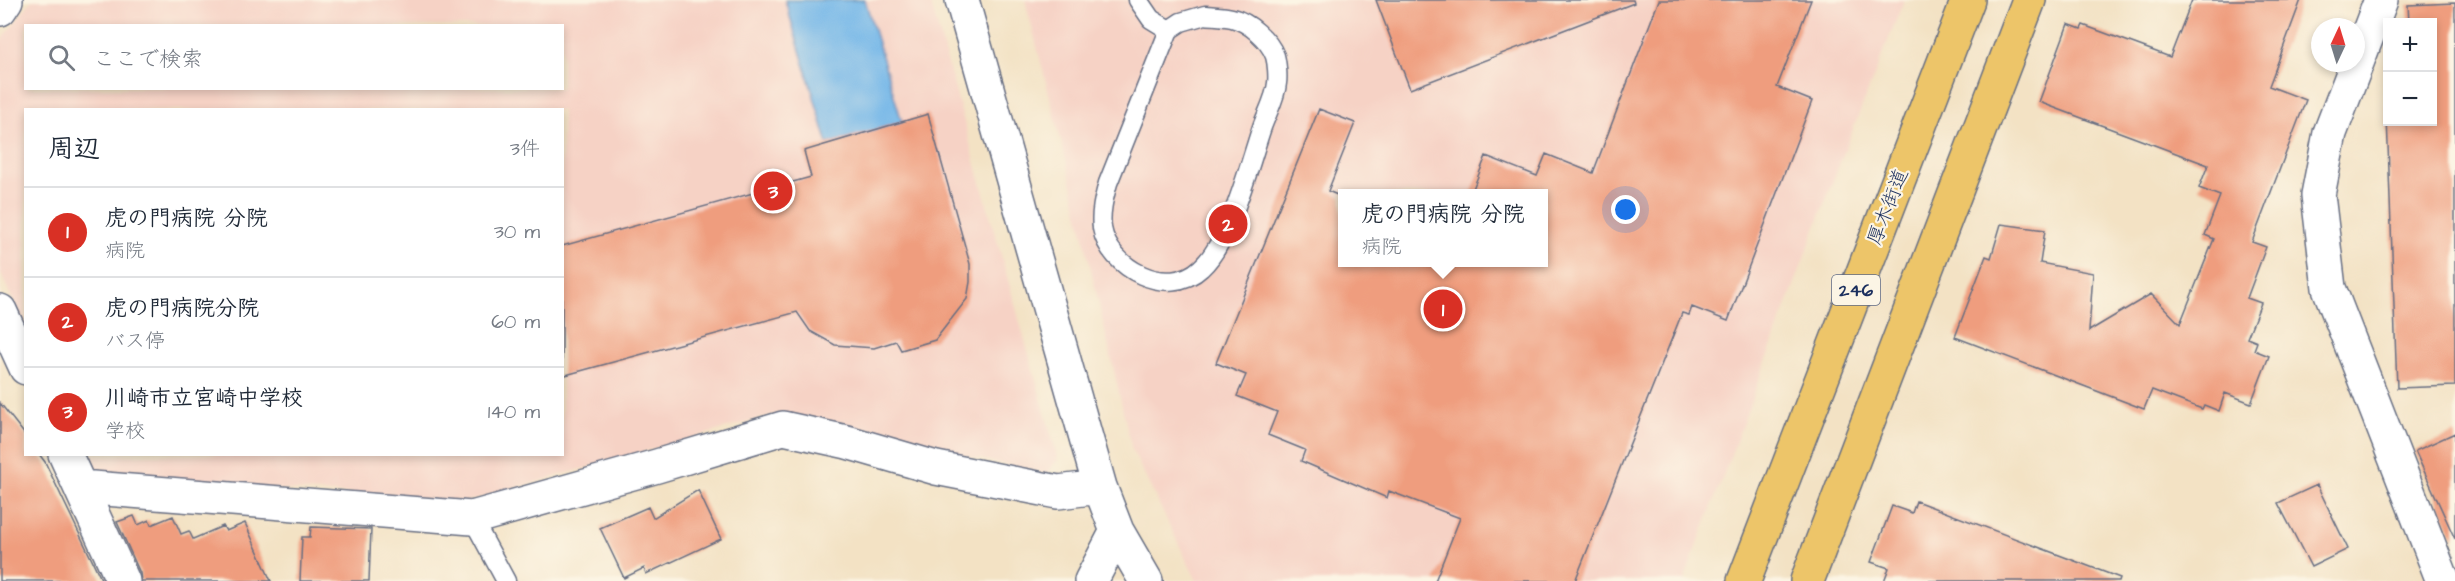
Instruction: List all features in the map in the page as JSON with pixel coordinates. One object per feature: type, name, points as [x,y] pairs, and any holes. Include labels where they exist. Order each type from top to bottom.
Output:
[{"type":"highway","name":"厚木街道","points":[[1744,581],[1968,0]]},
{"type":"highway","points":[[1807,581],[2029,0]]},
{"type":"street","points":[[0,9],[6,0]]},
{"type":"street","points":[[962,0],[1100,487],[1116,531],[1146,581]]},
{"type":"street","points":[[2381,0],[2330,133],[2318,195],[2329,288],[2443,581]]},
{"type":"street","points":[[0,311],[13,354]]},
{"type":"street","points":[[80,487],[471,518],[783,428],[848,442],[936,468],[1058,492],[1100,487]]},
{"type":"street","points":[[66,456],[123,581]]},
{"type":"street","points":[[1091,581],[1116,531]]},
{"type":"lane","points":[[1138,0],[1151,19],[1169,30]]},
{"type":"lane","points":[[1205,15],[1233,18],[1260,34],[1275,56],[1277,84],[1228,224],[1214,253],[1200,269],[1180,280],[1152,279],[1129,269],[1112,251],[1102,230],[1101,208],[1108,183],[1169,30],[1181,22],[1205,15]]},
{"type":"lane","points":[[471,518],[506,581]]},
{"type":"shaded area","points":[[32,0],[930,0],[1058,459],[1047,474],[777,414],[465,502],[96,477],[86,456],[564,456],[564,108],[24,108],[24,325],[0,272],[0,42]]},
{"type":"shaded area","points":[[1025,0],[1904,0],[1840,162],[1684,581],[1197,581],[1132,450],[1068,168]]},
{"type":"water","points":[[785,0],[865,0],[902,122],[828,144]]},
{"type":"building","points":[[1376,0],[1633,0],[1634,3],[1410,89]]},
{"type":"building","points":[[1659,0],[1811,0],[1777,87],[1812,101],[1728,321],[1692,307],[1689,315],[1682,313],[1575,581],[1435,581],[1460,518],[1389,491],[1387,498],[1301,461],[1305,450],[1268,435],[1277,412],[1237,396],[1246,375],[1216,363],[1319,109],[1355,123],[1328,191],[1338,195],[1338,267],[1548,267],[1548,189],[1473,189],[1486,156],[1537,176],[1546,154],[1593,173]]},
{"type":"building","points":[[2192,0],[2301,0],[2269,86],[2306,100],[2252,242],[2266,247],[2247,298],[2261,303],[2247,338],[2257,342],[2254,350],[2269,356],[2251,403],[2225,393],[2219,411],[2204,405],[2202,409],[2152,390],[2144,409],[1955,337],[1986,256],[1991,258],[2001,224],[2045,230],[2040,263],[2093,273],[2089,331],[2151,294],[2180,324],[2214,239],[2205,235],[2220,196],[2199,188],[2208,165],[2039,102],[2068,24],[2081,29],[2083,25],[2170,57]]},
{"type":"building","points":[[2455,3],[2455,386],[2397,388],[2387,126],[2437,126],[2437,18],[2409,18],[2408,5]]},
{"type":"building","points":[[928,114],[970,264],[967,299],[935,340],[901,350],[896,341],[874,348],[835,345],[810,331],[797,312],[564,375],[564,245],[811,177],[804,151]]},
{"type":"building","points":[[0,403],[24,433],[24,456],[40,456],[45,462],[102,581],[0,581]]},
{"type":"building","points":[[2455,433],[2455,539],[2415,451]]},
{"type":"building","points":[[2317,485],[2348,549],[2311,567],[2278,503]]},
{"type":"building","points":[[698,490],[721,539],[646,574],[644,568],[624,578],[600,528],[648,507],[653,518]]},
{"type":"building","points":[[1916,501],[2120,578],[2119,581],[1884,581],[1889,568],[1871,562],[1892,506],[1912,513]]},
{"type":"building","points":[[134,516],[138,525],[149,520],[151,525],[173,516],[181,534],[189,531],[193,539],[223,526],[226,531],[245,523],[271,581],[141,581],[140,573],[117,522]]},
{"type":"building","points":[[311,527],[371,529],[369,581],[300,581],[302,537],[310,537]]},
{"type":"place","name":"川崎市立宮崎中学校","points":[[773,191]]},
{"type":"place","name":"虎の門病院分院","points":[[1228,224]]},
{"type":"place","name":"虎の門病院 分院","points":[[1443,309]]}]
